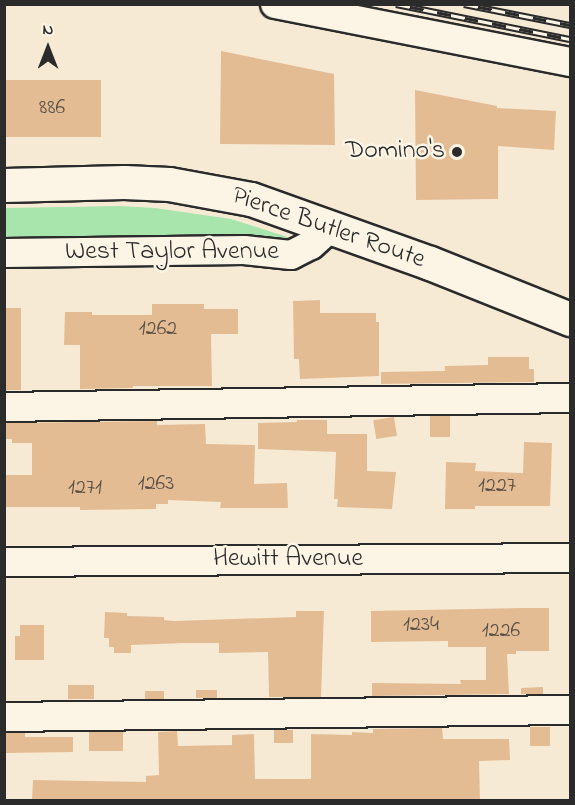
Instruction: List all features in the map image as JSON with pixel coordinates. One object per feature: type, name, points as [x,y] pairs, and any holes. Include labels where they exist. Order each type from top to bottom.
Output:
[{"type":"main road","name":"Pierce Butler Route","points":[[4,185],[124,182],[178,185],[251,198],[570,319]]},
{"type":"street","points":[[275,4],[570,62]]},
{"type":"street","name":"West Taylor Avenue","points":[[4,253],[244,250],[291,255],[302,251],[331,227]]},
{"type":"street","points":[[4,408],[570,398]]},
{"type":"street","name":"Hewitt Avenue","points":[[4,562],[570,558]]},
{"type":"street","points":[[4,717],[570,710]]},
{"type":"green space","points":[[120,206],[155,208],[231,219],[297,240],[275,247],[252,236],[5,240],[4,208]]},
{"type":"building","points":[[221,51],[334,74],[335,145],[220,144]]},
{"type":"building","points":[[4,80],[101,80],[101,137],[4,137]]},
{"type":"building","name":"Domino's","points":[[415,90],[497,106],[497,108],[556,111],[554,150],[498,146],[498,199],[416,200]]},
{"type":"building","points":[[320,300],[320,313],[376,313],[376,322],[379,322],[379,376],[300,379],[299,359],[294,359],[293,301]]},
{"type":"building","points":[[152,304],[204,304],[204,309],[238,309],[238,334],[211,334],[212,386],[80,389],[80,345],[64,345],[65,312],[92,312],[92,315],[152,315]]},
{"type":"building","points":[[4,308],[21,308],[21,390],[4,390]]},
{"type":"building","points":[[488,357],[529,357],[529,369],[534,369],[534,382],[381,384],[381,372],[445,371],[445,366],[488,365]]},
{"type":"building","points":[[430,416],[450,416],[450,437],[430,437]]},
{"type":"building","points":[[394,417],[397,436],[376,439],[373,420]]},
{"type":"building","points":[[297,420],[327,420],[327,434],[367,434],[367,471],[396,472],[392,509],[337,507],[338,499],[334,499],[336,452],[258,449],[258,423],[297,422]]},
{"type":"building","points":[[157,421],[157,425],[205,424],[206,444],[255,445],[254,484],[287,483],[288,508],[220,508],[221,502],[168,500],[168,504],[156,504],[156,509],[80,510],[80,507],[4,507],[4,475],[32,475],[32,443],[12,443],[12,439],[4,439],[4,423]]},
{"type":"building","points":[[524,442],[552,443],[550,506],[475,506],[475,509],[445,509],[446,462],[476,463],[475,471],[523,473]]},
{"type":"building","points":[[549,608],[549,651],[516,651],[516,654],[507,654],[509,694],[372,696],[372,683],[461,684],[460,680],[486,680],[486,647],[448,647],[448,641],[371,642],[371,611]]},
{"type":"building","points":[[296,611],[324,611],[321,697],[269,697],[268,652],[219,653],[219,643],[185,643],[131,645],[131,653],[114,653],[114,647],[109,647],[109,638],[104,638],[105,612],[127,613],[127,616],[164,617],[164,620],[174,621],[296,617]]},
{"type":"building","points":[[20,625],[44,625],[44,660],[15,660],[15,636],[20,636]]},
{"type":"building","points":[[68,685],[94,685],[94,699],[68,699]]},
{"type":"building","points":[[543,687],[543,694],[521,694],[521,688]]},
{"type":"building","points":[[196,690],[217,690],[217,698],[196,698]]},
{"type":"building","points":[[145,691],[164,691],[164,699],[145,699]]},
{"type":"building","points":[[530,727],[550,727],[550,746],[530,746]]},
{"type":"building","points":[[442,728],[443,739],[509,739],[510,760],[479,761],[480,801],[32,801],[33,780],[146,782],[146,776],[159,775],[158,732],[177,731],[178,746],[232,745],[232,735],[254,734],[255,779],[311,779],[311,734],[352,735],[352,732],[373,733],[373,729]]},
{"type":"building","points":[[274,730],[293,730],[293,743],[274,743]]},
{"type":"building","points":[[89,732],[123,732],[123,751],[89,751]]},
{"type":"building","points":[[6,733],[25,733],[25,737],[73,737],[73,752],[6,753]]},
{"type":"railway","points":[[396,4],[570,39]]},
{"type":"railway","points":[[464,4],[570,25]]},
{"type":"place","name":"Domino's","points":[[457,152]]}]
